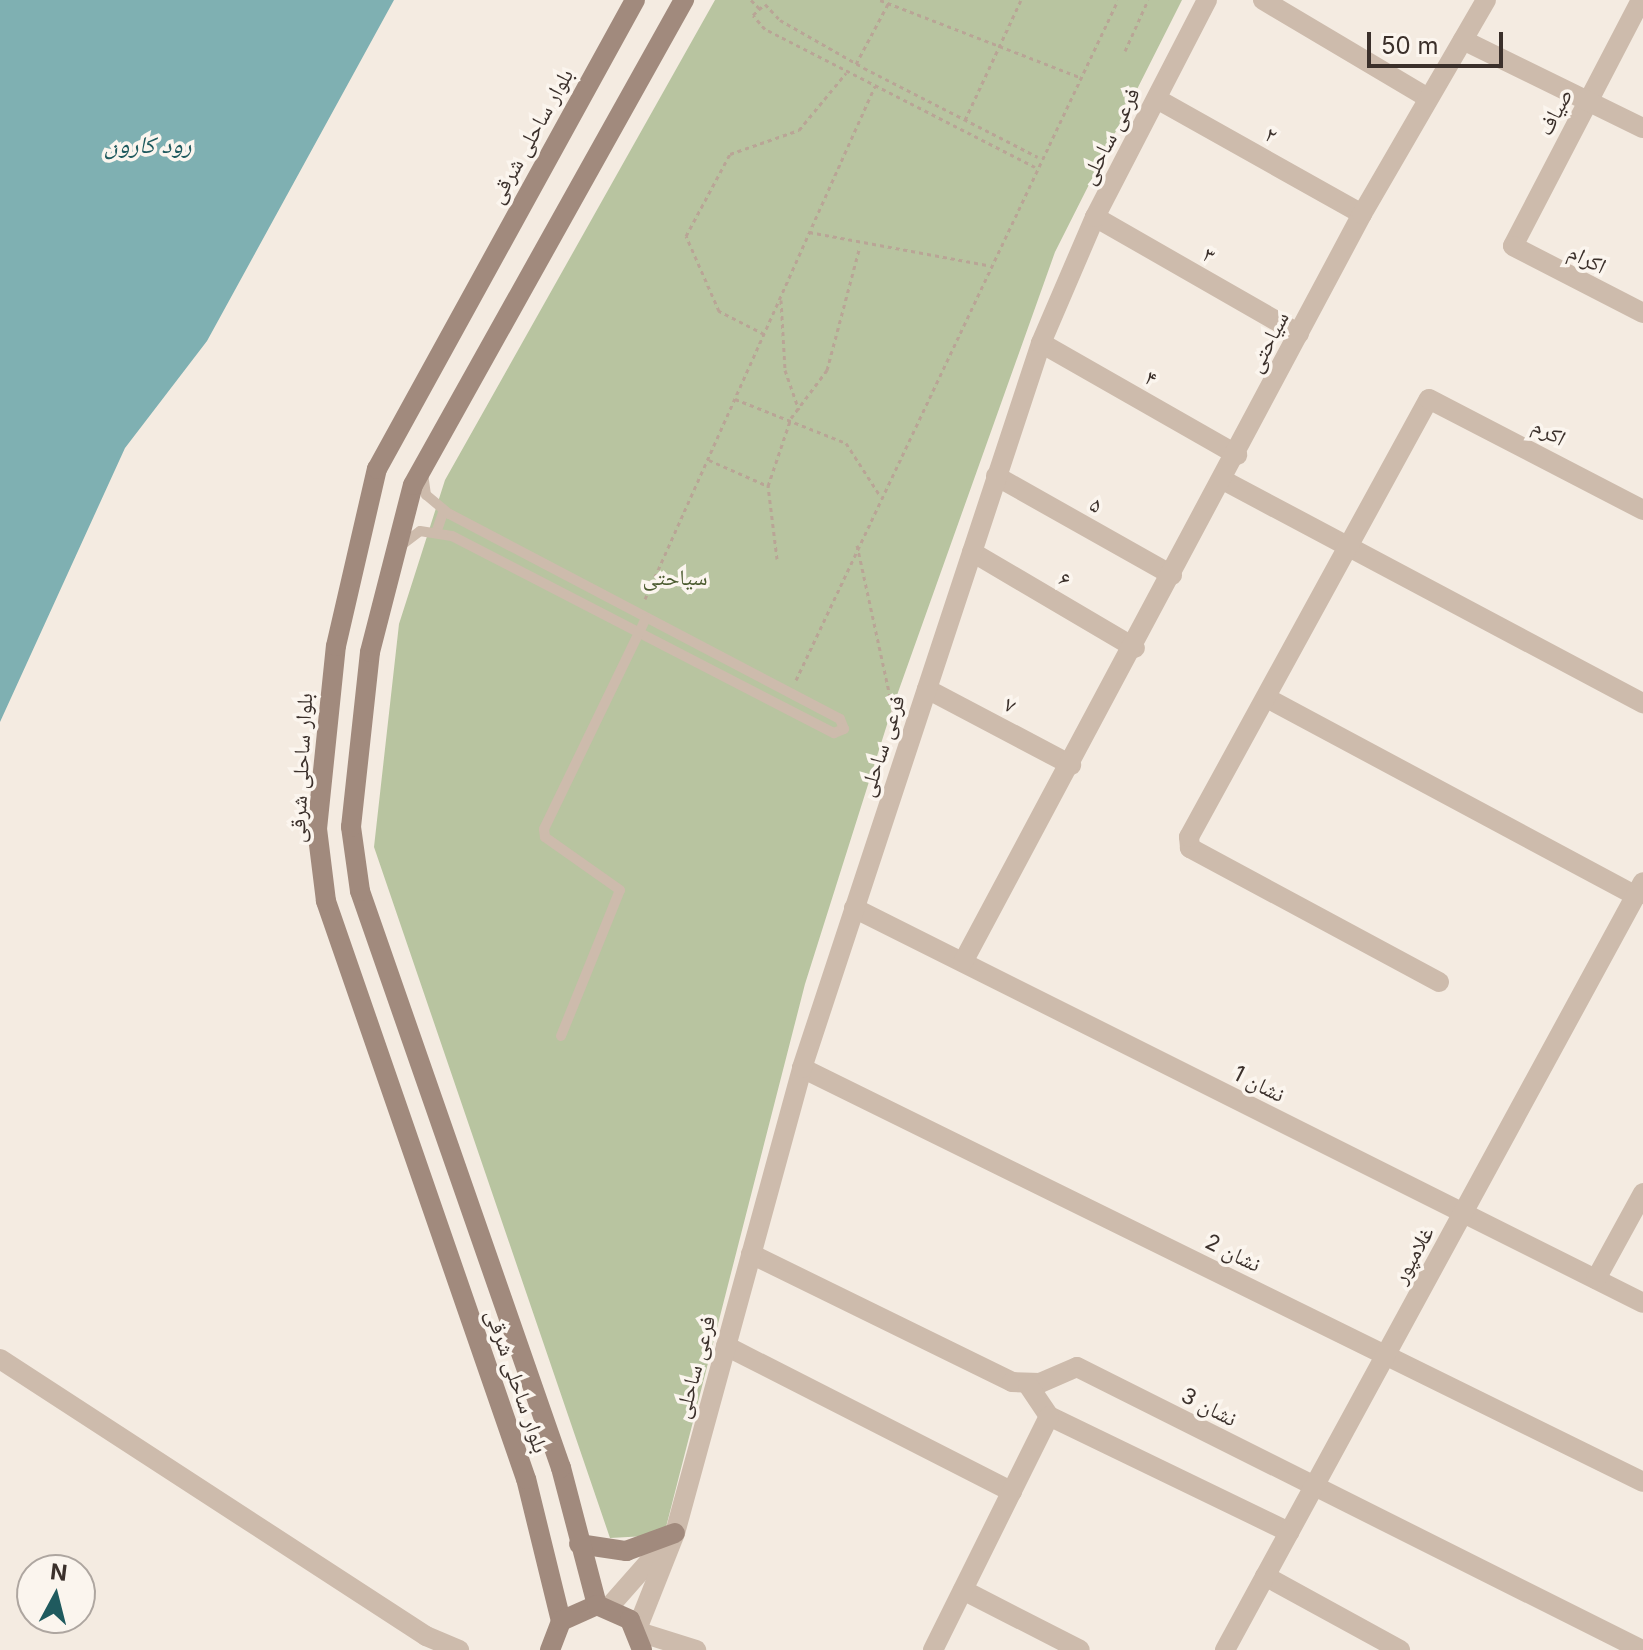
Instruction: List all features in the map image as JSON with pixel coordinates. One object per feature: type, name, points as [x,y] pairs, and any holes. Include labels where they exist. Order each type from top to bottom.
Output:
[{"type":"main road","name":"بلوار ساحلی شرقی","points":[[561,1621],[526,1479],[326,901],[317,829],[336,646],[377,469],[635,0]]},
{"type":"main road","name":"بلوار ساحلی شرقی","points":[[603,1606],[579,1544],[561,1468],[360,891],[351,827],[356,742],[391,554],[422,467],[684,0]]},
{"type":"main road","points":[[579,1544],[626,1551],[675,1533]]},
{"type":"main road","points":[[550,1650],[561,1621],[603,1606],[639,1637]]},
{"type":"street","name":"فرعی ساحلی","points":[[639,1637],[675,1533],[802,1068],[1041,343],[1095,217],[1207,0]]},
{"type":"street","points":[[1263,0],[1428,98]]},
{"type":"street","name":"سیاحتی","points":[[963,962],[1135,648],[1362,214],[1486,0]]},
{"type":"street","name":"صیاف","points":[[1513,246],[1641,0]]},
{"type":"street","points":[[1463,40],[1643,128]]},
{"type":"street","name":"۲","points":[[1157,99],[1362,214]]},
{"type":"street","name":"۳","points":[[1095,217],[1299,334]]},
{"type":"street","name":"اکرام","points":[[1513,246],[1643,313]]},
{"type":"street","name":"۴","points":[[1041,343],[1237,455]]},
{"type":"street","name":"اکرم","points":[[1349,546],[1433,397],[1643,510]]},
{"type":"street","name":"۵","points":[[996,476],[1172,575]]},
{"type":"street","points":[[1223,480],[1643,703]]},
{"type":"street","points":[[1349,546],[1189,837],[1190,848],[1439,982]]},
{"type":"street","name":"۶","points":[[972,552],[1135,648]]},
{"type":"street","name":"۷","points":[[927,689],[1071,765]]},
{"type":"street","points":[[1267,698],[1639,889]]},
{"type":"street","name":"غلامپور","points":[[1225,1650],[1639,889]]},
{"type":"street","name":"نشان 1","points":[[854,908],[1643,1303]]},
{"type":"street","name":"نشان 2","points":[[802,1068],[1643,1482]]},
{"type":"street","points":[[1596,1279],[1643,1193]]},
{"type":"street","points":[[751,1254],[1028,1385],[1049,1416],[1289,1532]]},
{"type":"street","points":[[726,1346],[1012,1492]]},
{"type":"street","points":[[0,1359],[426,1636],[459,1650]]},
{"type":"street","name":"نشان 3","points":[[1028,1385],[1077,1367],[1642,1650]]},
{"type":"street","points":[[933,1650],[1049,1416]]},
{"type":"street","name":"فرعی ساحلی","points":[[603,1606],[675,1533]]},
{"type":"street","points":[[1265,1576],[1400,1650]]},
{"type":"street","points":[[963,1590],[1080,1650]]},
{"type":"street","points":[[639,1637],[696,1650]]},
{"type":"lane","points":[[391,554],[420,531],[436,533],[834,733],[844,729],[840,719],[444,510],[426,495],[422,467]]},
{"type":"lane","points":[[436,533],[444,510]]},
{"type":"lane","points":[[561,1036],[620,890],[545,837],[544,829],[638,632],[642,616]]},
{"type":"path","points":[[751,0],[760,9]]},
{"type":"path","points":[[880,0],[1080,77]]},
{"type":"path","points":[[965,120],[1021,0]]},
{"type":"path","points":[[790,694],[879,494],[987,265],[1118,0]]},
{"type":"path","points":[[1125,51],[1148,0]]},
{"type":"path","points":[[1035,167],[846,73],[765,29],[753,15],[767,2],[780,20],[856,64],[1039,158]]},
{"type":"path","points":[[856,64],[889,2]]},
{"type":"path","points":[[764,334],[719,311],[686,236],[730,154],[799,130],[846,73]]},
{"type":"path","points":[[642,616],[734,399],[875,86]]},
{"type":"path","points":[[809,232],[860,246],[918,248],[987,265]]},
{"type":"path","points":[[777,559],[768,486],[791,418],[827,370],[860,246]]},
{"type":"path","points":[[780,296],[785,370],[799,410]]},
{"type":"path","points":[[734,399],[791,418],[846,443],[879,494]]},
{"type":"path","points":[[708,459],[768,486]]},
{"type":"path","points":[[857,545],[897,729]]},
{"type":"green space","name":"سیاحتی","points":[[715,0],[1182,0],[1055,252],[891,712],[805,984],[664,1535],[610,1538],[374,847],[399,624],[445,480]]},
{"type":"water","name":"رود کارون","points":[[0,0],[394,0],[207,341],[125,448],[0,722]]}]
